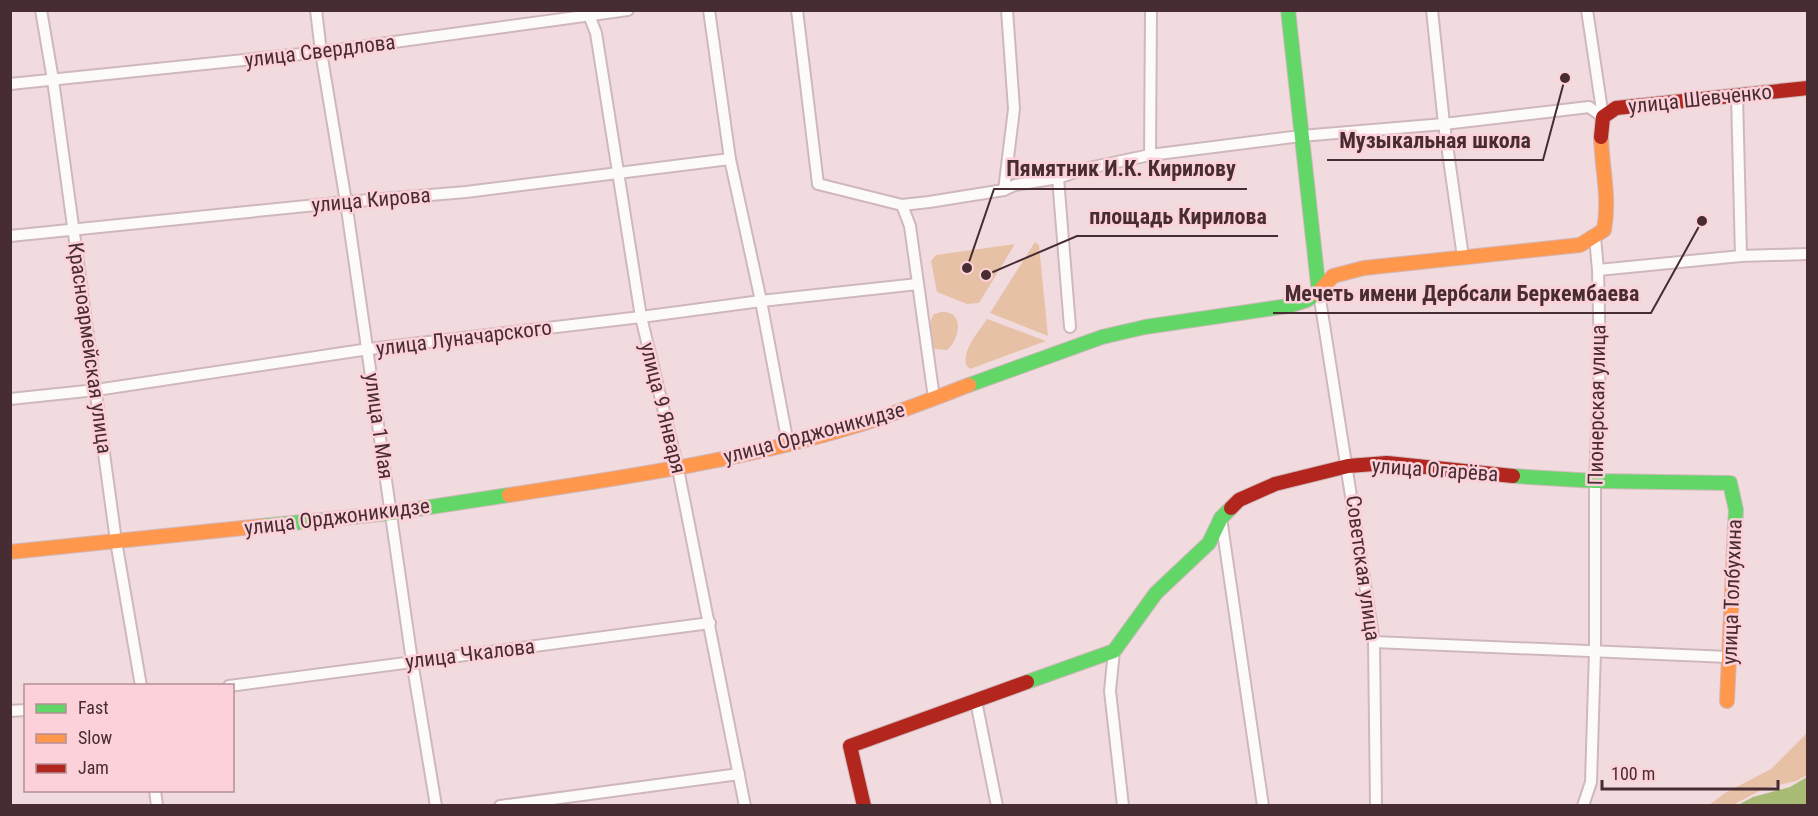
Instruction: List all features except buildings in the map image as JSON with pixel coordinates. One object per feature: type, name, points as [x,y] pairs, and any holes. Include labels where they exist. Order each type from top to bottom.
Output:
[{"type":"main road","name":"Советская улица","points":[[1288,10],[1300,136],[1319,292]]},
{"type":"main road","name":"улица Шевченко","points":[[1603,117],[1616,108],[1808,88]]},
{"type":"main road","points":[[1595,237],[1604,230],[1609,216],[1599,133],[1603,117]]},
{"type":"main road","name":"улица Орджоникидзе","points":[[10,552],[391,513],[678,469],[859,425],[1102,337],[1145,327],[1288,306],[1306,300],[1319,292],[1333,276],[1365,268],[1569,247],[1580,245],[1595,237]]},
{"type":"main road","name":"улица Огарёва","points":[[1114,651],[1156,593],[1209,543],[1221,518],[1239,500],[1275,484],[1348,466],[1387,463],[1503,475],[1595,481],[1730,483]]},
{"type":"main road","name":"улица Толбухина","points":[[1727,701],[1736,510],[1730,483]]},
{"type":"main road","points":[[864,806],[850,746],[1114,651]]},
{"type":"street","name":"Красноармейская улица","points":[[41,10],[53,80],[116,541],[141,684]]},
{"type":"street","name":"улица 1 Мая","points":[[316,10],[369,349],[412,661],[436,806]]},
{"type":"street","name":"улица Свердлова","points":[[10,84],[321,52],[587,12],[628,10]]},
{"type":"street","points":[[709,10],[730,159],[761,301],[788,444]]},
{"type":"street","name":"улица Шевченко","points":[[797,10],[818,184],[902,205],[1004,190],[1015,185],[1058,178],[1084,169],[1150,155],[1300,136],[1444,124],[1589,108],[1603,117]]},
{"type":"street","points":[[1004,190],[1014,109],[1007,10]]},
{"type":"street","points":[[1150,155],[1151,10]]},
{"type":"street","points":[[1431,10],[1463,257]]},
{"type":"street","points":[[1587,10],[1603,117]]},
{"type":"street","name":"улица 9 Января","points":[[587,12],[596,33],[616,173],[641,317],[678,469],[745,806]]},
{"type":"street","points":[[1737,95],[1741,256]]},
{"type":"street","name":"улица Кирова","points":[[10,236],[466,192],[730,159]]},
{"type":"street","points":[[1058,178],[1070,327]]},
{"type":"street","points":[[902,205],[910,226],[934,398]]},
{"type":"street","name":"Пионерская улица","points":[[1583,806],[1591,782],[1595,651],[1595,481],[1600,359],[1595,237]]},
{"type":"street","points":[[1598,270],[1741,256],[1808,254]]},
{"type":"street","name":"улица Луначарского","points":[[10,399],[96,390],[369,349],[918,284]]},
{"type":"street","name":"Советская улица","points":[[1319,292],[1374,642],[1376,806]]},
{"type":"street","points":[[1221,518],[1263,806]]},
{"type":"street","name":"улица Чкалова","points":[[234,685],[710,623]]},
{"type":"street","points":[[1374,642],[1729,657]]},
{"type":"street","points":[[1114,651],[1110,691],[1123,806]]},
{"type":"street","points":[[975,701],[997,806]]},
{"type":"street","points":[[500,806],[739,774]]},
{"type":"shaded area","points":[[1035,242],[1039,245],[1048,336],[990,313]]},
{"type":"shaded area","points":[[1015,244],[979,303],[967,304],[937,292],[931,261],[936,255]]},
{"type":"shaded area","points":[[941,312],[954,316],[958,326],[955,339],[947,350],[935,349],[930,336],[932,318],[934,314]]},
{"type":"shaded area","points":[[987,319],[1046,341],[970,369],[966,365],[967,353]]},
{"type":"shaded area","points":[[1807,733],[1807,775],[1796,781],[1763,789],[1733,805],[1709,805],[1725,793],[1771,769]]},
{"type":"shaded area","points":[[1807,777],[1807,805],[1738,805],[1753,797],[1790,787]]},
{"type":"traffic: fast","points":[[1288,10],[1319,293]]},
{"type":"traffic: fast","points":[[969,385],[1102,337],[1145,327],[1288,306],[1317,294]]},
{"type":"traffic: fast","points":[[1513,476],[1595,481],[1730,483],[1736,510],[1735,527]]},
{"type":"traffic: fast","points":[[262,526],[391,513],[509,495]]},
{"type":"traffic: fast","points":[[1027,682],[1114,651],[1156,593],[1209,543],[1221,518],[1231,508]]},
{"type":"traffic: slow","points":[[1317,294],[1333,276],[1364,268],[1580,245],[1604,230],[1606,195],[1601,137]]},
{"type":"traffic: slow","points":[[509,495],[685,466],[772,448],[872,421],[969,385]]},
{"type":"traffic: slow","points":[[10,552],[262,526]]},
{"type":"traffic: slow","points":[[1727,701],[1735,527]]},
{"type":"traffic: jam","points":[[1601,137],[1603,117],[1616,108],[1808,88]]},
{"type":"traffic: jam","points":[[1231,508],[1239,500],[1275,484],[1348,466],[1387,463],[1513,476]]},
{"type":"traffic: jam","points":[[864,806],[850,746],[1027,682]]},
{"type":"place","name":"Музыкальная школа","points":[[1565,78]]},
{"type":"place","name":"Мечеть имени Дербсали Беркембаева","points":[[1702,221]]},
{"type":"place","name":"Пямятник И.К. Кирилову","points":[[967,268]]},
{"type":"place","name":"площадь Кирилова","points":[[986,275]]}]
